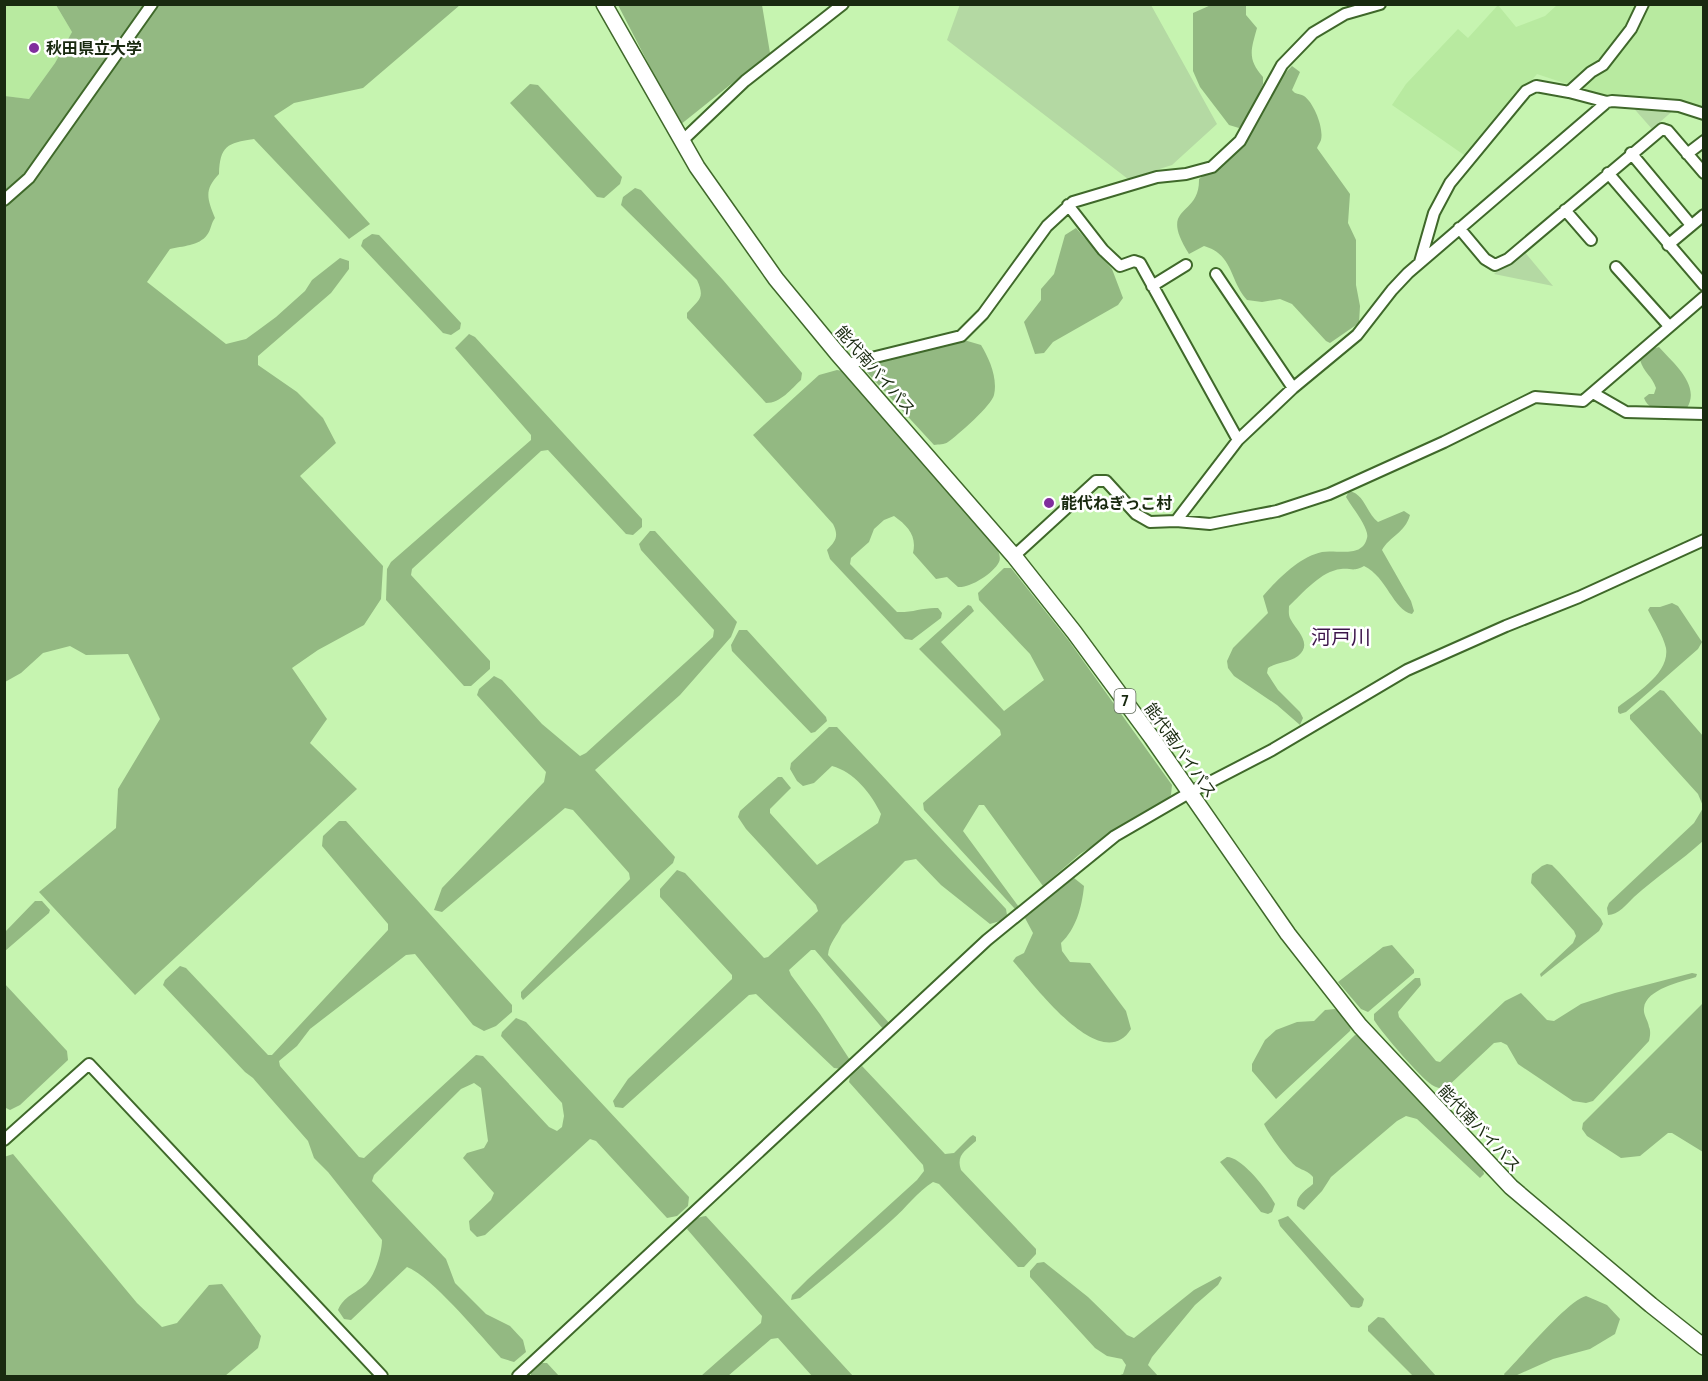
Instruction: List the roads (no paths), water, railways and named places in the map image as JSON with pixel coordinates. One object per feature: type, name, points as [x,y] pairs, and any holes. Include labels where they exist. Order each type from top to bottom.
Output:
[{"type":"highway","name":"能代南バイパス","points":[[604,4],[682,141],[776,279],[1014,556],[1089,651],[1288,934],[1360,1026],[1511,1187],[1704,1347]]},
{"type":"street","points":[[4,200],[29,178],[152,4]]},
{"type":"street","points":[[682,141],[745,81],[843,4]]},
{"type":"street","points":[[847,364],[961,336],[983,314],[1047,226],[1068,205],[1157,177],[1186,174],[1212,167],[1240,141],[1282,65],[1313,33],[1345,14],[1380,4]]},
{"type":"street","points":[[1569,92],[1591,72],[1603,65],[1631,29],[1643,4]]},
{"type":"street","points":[[1420,263],[1434,213],[1450,183],[1526,90],[1536,86],[1607,102],[1678,106],[1704,114]]},
{"type":"street","points":[[1176,521],[1238,440],[1293,388],[1357,335],[1392,290],[1459,228],[1607,102]]},
{"type":"street","points":[[1459,228],[1485,259],[1495,265],[1508,259],[1662,129],[1668,131],[1704,173]]},
{"type":"street","points":[[1688,154],[1704,141]]},
{"type":"street","points":[[1631,153],[1691,225]]},
{"type":"street","points":[[1608,173],[1704,285]]},
{"type":"street","points":[[1068,205],[1103,250],[1120,266],[1134,261],[1140,264],[1238,440]]},
{"type":"street","points":[[1565,210],[1591,240]]},
{"type":"street","points":[[1668,245],[1704,215]]},
{"type":"street","points":[[1152,286],[1186,265]]},
{"type":"street","points":[[1616,267],[1669,326]]},
{"type":"street","points":[[1216,274],[1293,388]]},
{"type":"street","points":[[1014,556],[1096,481],[1106,481],[1136,514],[1150,522],[1176,521],[1210,524],[1277,511],[1329,494],[1444,442],[1535,397],[1583,401],[1704,297]]},
{"type":"street","points":[[1593,393],[1626,412],[1704,414]]},
{"type":"street","points":[[519,1377],[987,940],[1115,836],[1272,750],[1407,670],[1506,626],[1579,597],[1704,540]]},
{"type":"street","points":[[4,1140],[89,1064],[382,1377]]},
{"type":"place","name":"秋田県立大学","points":[[34,48]]},
{"type":"place","name":"能代ねぎっこ村","points":[[1049,503]]},
{"type":"district","name":"河戸川","points":[[1341,637]]}]
